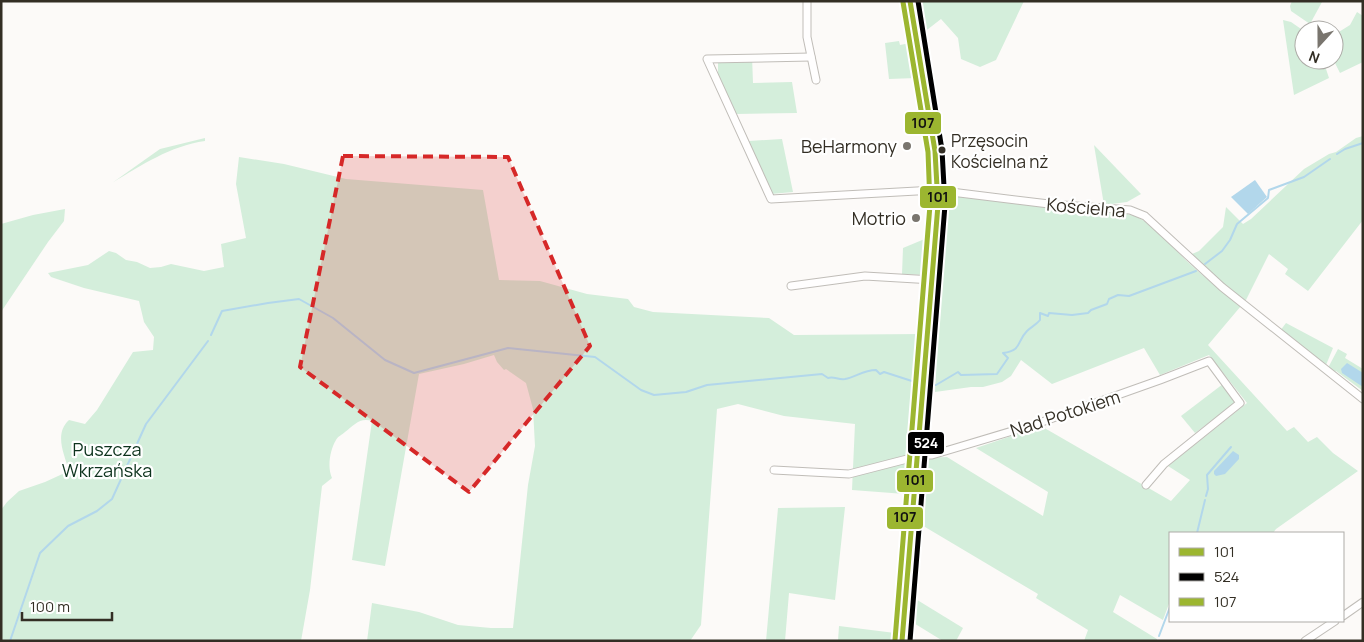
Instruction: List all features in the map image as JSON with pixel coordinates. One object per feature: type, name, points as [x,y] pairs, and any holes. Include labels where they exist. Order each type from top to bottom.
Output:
[{"type":"street","points":[[807,1],[807,37],[816,80]]},
{"type":"street","points":[[902,641],[938,222],[938,190],[934,142],[910,1]]},
{"type":"street","name":"Kościelna","points":[[811,57],[707,59],[771,199],[938,190],[1048,204],[1138,212],[1146,216],[1222,287],[1363,399]]},
{"type":"street","points":[[791,286],[865,276],[933,280]]},
{"type":"street","name":"Nad Potokiem","points":[[774,470],[849,474],[910,458],[918,454],[932,455],[1039,423],[1194,368],[1209,360],[1240,403],[1164,464],[1146,485]]},
{"type":"street","points":[[1344,615],[1363,602]]},
{"type":"street","points":[[1305,641],[1334,622]]},
{"type":"highlighted area","points":[[343,156],[508,157],[590,346],[469,492],[300,367]]},
{"type":"green space","points":[[917,1],[1024,1],[996,60],[980,67],[961,59],[958,38],[941,19],[923,33]]},
{"type":"green space","points":[[1292,1],[1322,2],[1312,20],[1304,20],[1291,11]]},
{"type":"green space","points":[[1357,12],[1363,16],[1363,62],[1340,73],[1338,70],[1344,70],[1344,29],[1350,25]]},
{"type":"green space","points":[[1283,20],[1294,24],[1294,70],[1326,70],[1329,78],[1294,95]]},
{"type":"green space","points":[[899,41],[900,45],[910,43],[916,78],[889,79],[885,43]]},
{"type":"green space","points":[[718,56],[752,56],[753,83],[792,82],[797,113],[736,114],[718,74]]},
{"type":"green space","points":[[1363,136],[1363,220],[1308,291],[1285,274],[1288,269],[1269,254],[1245,302],[1204,267],[1192,254],[1199,251],[1223,227],[1226,207],[1243,224],[1251,219],[1304,169],[1329,154],[1336,152],[1356,138]]},
{"type":"green space","points":[[205,138],[205,141],[180,147],[157,157],[112,183],[160,149]]},
{"type":"green space","points":[[782,139],[793,192],[771,194],[749,141]]},
{"type":"green space","points":[[1094,145],[1141,194],[1127,202],[1104,205]]},
{"type":"green space","name":"Puszcza Wkrzańska","points":[[239,157],[284,164],[346,179],[483,190],[499,280],[540,281],[587,294],[628,299],[634,307],[653,312],[769,318],[794,335],[921,334],[911,383],[912,407],[905,494],[852,490],[855,424],[784,416],[738,404],[717,409],[701,625],[690,641],[367,641],[372,603],[419,612],[458,625],[513,628],[528,485],[535,446],[533,409],[526,383],[506,369],[504,370],[494,355],[419,374],[385,566],[352,560],[372,421],[364,420],[357,422],[337,439],[330,459],[330,474],[332,478],[322,486],[310,590],[301,641],[1,641],[1,510],[19,491],[69,471],[61,438],[64,425],[69,420],[85,424],[97,410],[133,352],[153,350],[154,337],[144,322],[139,301],[84,288],[51,277],[48,273],[88,265],[109,251],[116,253],[126,260],[137,262],[150,268],[171,264],[204,271],[224,267],[221,244],[246,238],[236,184]]},
{"type":"green space","points":[[947,195],[1127,214],[1136,217],[1161,234],[1196,270],[1241,306],[1208,345],[1287,431],[1294,427],[1308,442],[1317,437],[1333,453],[1358,471],[1274,532],[1169,532],[1169,604],[1163,620],[1120,595],[1113,612],[1157,639],[1157,641],[1084,641],[1088,630],[1036,598],[1038,594],[920,524],[925,458],[947,457],[1043,516],[1048,492],[976,448],[1041,426],[1171,501],[1190,480],[1168,466],[1247,403],[1209,355],[1160,375],[1144,348],[1052,384],[1021,360],[1011,376],[1002,382],[983,387],[935,392],[937,333]]},
{"type":"green space","points":[[65,209],[64,221],[1,312],[1,224]]},
{"type":"green space","points":[[927,238],[924,275],[902,274],[903,248]]},
{"type":"green space","points":[[1286,323],[1333,348],[1326,365],[1324,366],[1280,331]]},
{"type":"green space","points":[[1338,349],[1347,354],[1345,358],[1363,369],[1363,391],[1336,371],[1334,373],[1329,371],[1329,366]]},
{"type":"green space","points":[[1223,384],[1235,398],[1234,404],[1195,433],[1181,416]]},
{"type":"green space","points":[[845,507],[835,600],[789,593],[785,641],[766,641],[778,508]]},
{"type":"green space","points":[[914,598],[963,628],[956,641],[943,641],[912,622]]},
{"type":"green space","points":[[839,626],[895,633],[894,641],[838,641]]},
{"type":"water","points":[[1255,180],[1267,197],[1248,214],[1231,197]]},
{"type":"water","points":[[1347,363],[1363,373],[1363,387],[1342,373],[1341,369]]},
{"type":"water","points":[[1233,451],[1239,455],[1239,459],[1225,474],[1216,476],[1214,471]]},
{"type":"waterway","points":[[1337,154],[1363,143]]},
{"type":"waterway","points":[[1205,264],[1222,251],[1230,240],[1237,224],[1268,198],[1269,190],[1304,177],[1330,159]]},
{"type":"waterway","points":[[931,385],[936,385],[958,372],[961,375],[997,374],[1008,358],[1003,353],[1016,348],[1027,331],[1040,320],[1040,313],[1048,316],[1049,313],[1072,315],[1088,313],[1107,304],[1109,299],[1118,295],[1129,296],[1196,271]]},
{"type":"waterway","points":[[211,335],[222,311],[299,299],[333,318],[385,360],[414,373],[508,348],[595,357],[641,390],[654,395],[686,392],[707,385],[822,374],[828,378],[845,379],[867,371],[876,370],[880,374],[884,372],[918,383]]},
{"type":"waterway","points":[[10,641],[40,553],[68,526],[97,511],[112,499],[146,424],[208,341]]},
{"type":"waterway","points":[[1206,496],[1208,489],[1207,475],[1231,447]]},
{"type":"waterway","points":[[1197,532],[1205,500]]},
{"type":"waterway","points":[[1159,636],[1169,610]]},
{"type":"transit line","name":"101","points":[[902,641],[938,205],[935,151],[910,1]]},
{"type":"transit line","name":"524","points":[[910,641],[945,205],[942,150],[918,1]]},
{"type":"transit line","name":"107","points":[[895,640],[930,205],[928,152],[903,2]]},
{"type":"place","name":"BeHarmony","points":[[907,146]]},
{"type":"place","name":"Przęsocin Kościelna nż","points":[[942,150]]},
{"type":"place","name":"Motrio","points":[[916,218]]}]
